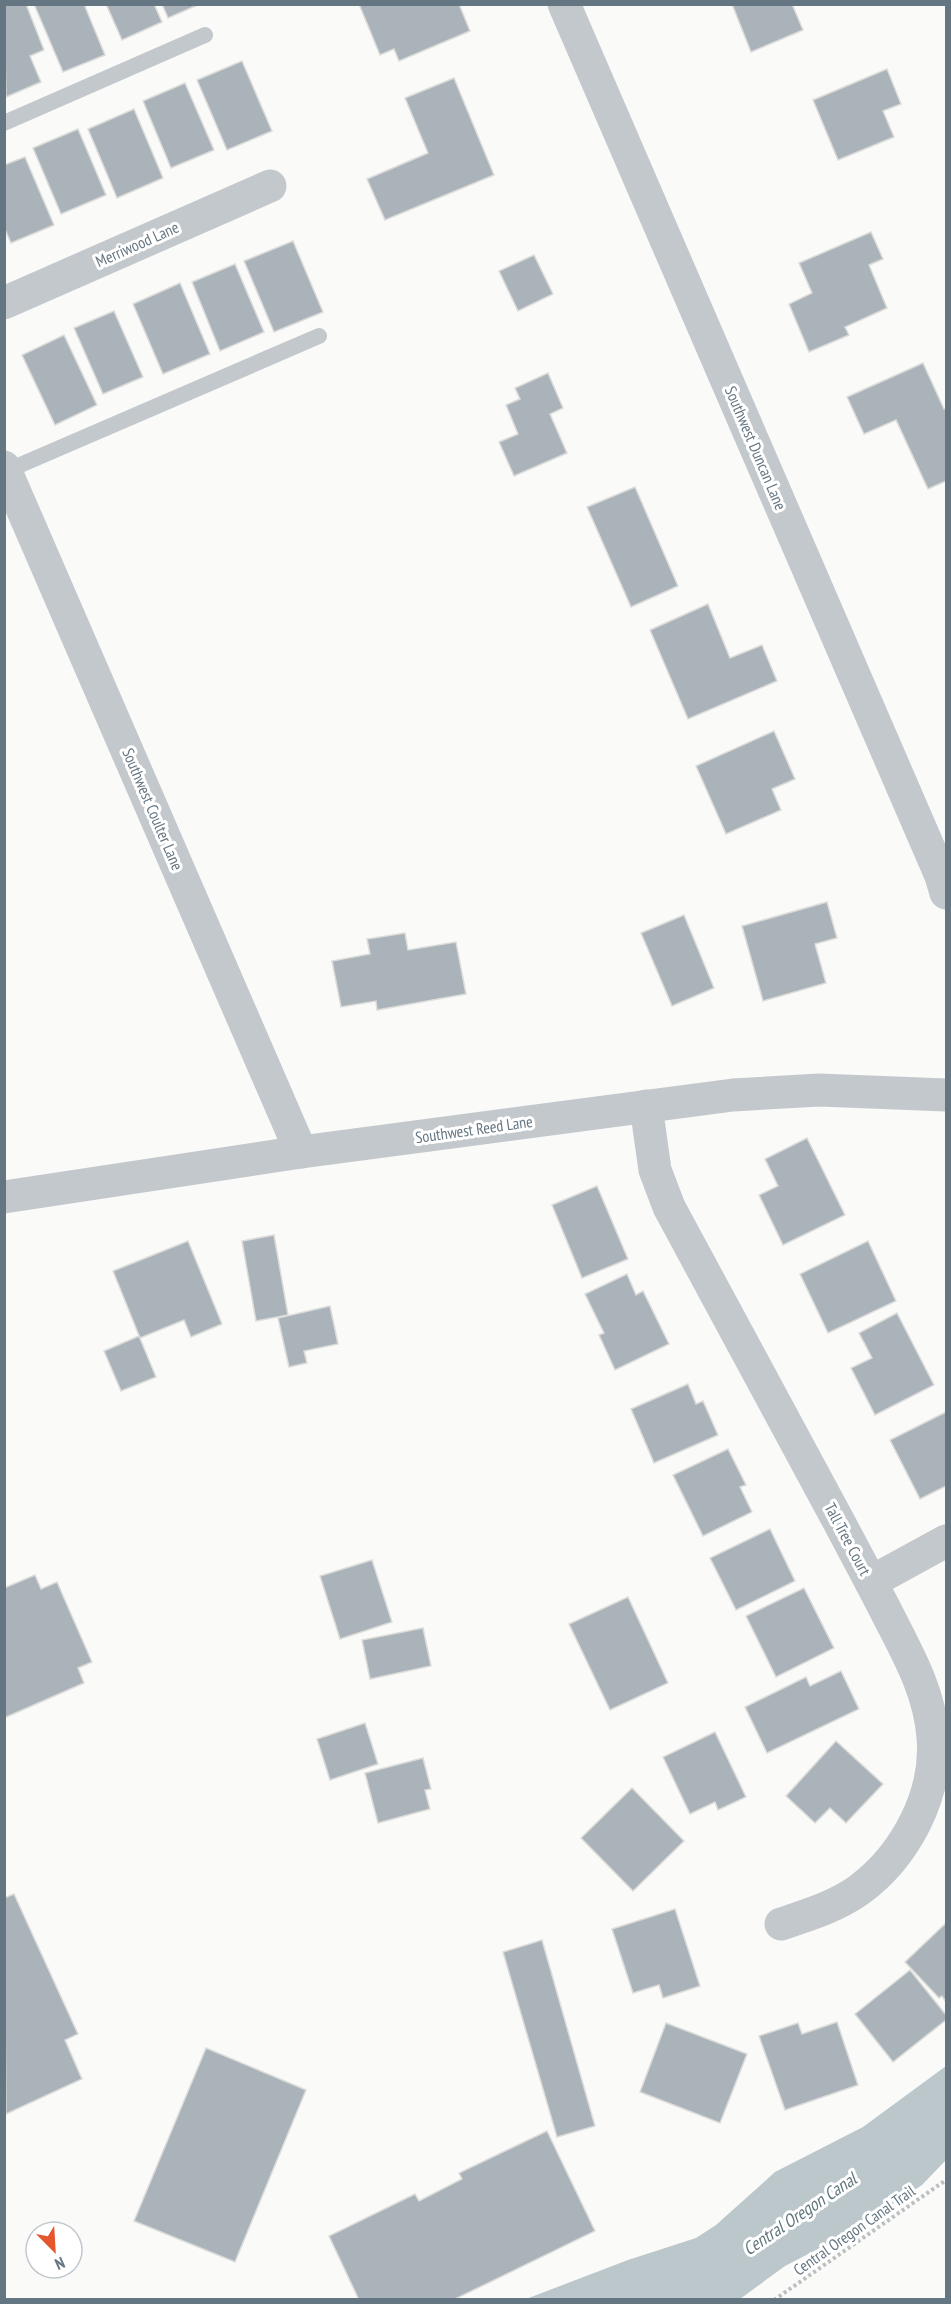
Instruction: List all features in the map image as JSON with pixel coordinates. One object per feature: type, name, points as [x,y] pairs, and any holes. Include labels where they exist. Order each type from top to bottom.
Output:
[{"type":"street","name":"Southwest Duncan Lane","points":[[564,4],[937,865],[946,893]]},
{"type":"street","name":"Merriwood Lane","points":[[4,303],[270,186]]},
{"type":"street","name":"Southwest Coulter Lane","points":[[5,470],[301,1152]]},
{"type":"street","name":"Southwest Reed Lane","points":[[4,1197],[301,1152],[733,1095],[819,1090],[946,1095]]},
{"type":"street","name":"Tall Tree Court","points":[[646,1106],[655,1170],[669,1207],[871,1582],[921,1680],[930,1707],[934,1739],[931,1777],[917,1820],[891,1860],[859,1890],[822,1911],[781,1924]]},
{"type":"street","points":[[871,1582],[946,1541]]},
{"type":"lane","points":[[4,123],[205,35]]},
{"type":"lane","points":[[5,470],[319,336]]},
{"type":"path","name":"Central Oregon Canal Trail","points":[[774,2300],[946,2180]]},
{"type":"water","name":"Central Oregon Canal","points":[[946,2066],[946,2160],[922,2185],[847,2234],[785,2266],[740,2299],[526,2299],[628,2260],[696,2238],[716,2225],[775,2172],[863,2127]]},
{"type":"building","points":[[4,4],[26,4],[44,50],[30,56],[41,82],[6,97]]},
{"type":"building","points":[[34,4],[84,4],[105,55],[63,72]]},
{"type":"building","points":[[106,4],[154,4],[162,22],[122,40]]},
{"type":"building","points":[[162,4],[200,4],[168,18]]},
{"type":"building","points":[[359,4],[459,4],[470,31],[399,61],[394,49],[380,55]]},
{"type":"building","points":[[732,4],[792,4],[803,30],[751,52]]},
{"type":"building","points":[[242,61],[272,131],[227,150],[197,80]]},
{"type":"building","points":[[887,69],[901,104],[883,111],[894,137],[838,160],[813,100]]},
{"type":"building","points":[[454,78],[494,175],[385,220],[367,179],[428,153],[405,98]]},
{"type":"building","points":[[185,83],[214,150],[171,168],[143,101]]},
{"type":"building","points":[[134,109],[163,178],[117,198],[88,129]]},
{"type":"building","points":[[78,129],[106,195],[61,214],[33,148]]},
{"type":"building","points":[[25,157],[54,225],[11,243],[4,227],[4,165]]},
{"type":"building","points":[[871,232],[883,259],[869,265],[887,308],[845,327],[849,335],[809,352],[789,304],[812,293],[799,263]]},
{"type":"building","points":[[293,241],[323,312],[274,332],[244,261]]},
{"type":"building","points":[[534,255],[553,294],[518,311],[499,271]]},
{"type":"building","points":[[235,264],[264,332],[220,351],[192,282]]},
{"type":"building","points":[[180,283],[210,354],[163,374],[133,304]]},
{"type":"building","points":[[114,311],[143,377],[103,394],[74,328]]},
{"type":"building","points":[[64,335],[97,405],[55,425],[22,355]]},
{"type":"building","points":[[923,363],[944,409],[946,408],[946,481],[928,489],[896,420],[864,434],[847,397]]},
{"type":"building","points":[[548,373],[563,408],[550,414],[567,453],[514,476],[499,442],[518,434],[506,405],[520,399],[515,388]]},
{"type":"building","points":[[635,487],[678,586],[631,607],[587,507]]},
{"type":"building","points":[[708,604],[730,658],[762,645],[777,681],[688,719],[650,630]]},
{"type":"building","points":[[774,731],[795,779],[772,789],[781,810],[726,834],[696,766]]},
{"type":"building","points":[[827,902],[837,938],[815,944],[826,983],[763,1001],[742,926]]},
{"type":"building","points":[[684,915],[714,988],[672,1006],[641,933]]},
{"type":"building","points":[[405,933],[408,950],[456,942],[466,994],[377,1010],[376,1001],[341,1007],[332,961],[370,954],[367,939]]},
{"type":"building","points":[[807,1138],[845,1215],[783,1245],[759,1195],[778,1186],[765,1159]]},
{"type":"building","points":[[597,1186],[628,1259],[582,1278],[552,1205]]},
{"type":"building","points":[[274,1235],[288,1315],[256,1321],[242,1241]]},
{"type":"building","points":[[188,1241],[222,1324],[191,1337],[184,1320],[140,1338],[113,1271]]},
{"type":"building","points":[[868,1241],[896,1301],[828,1333],[800,1274]]},
{"type":"building","points":[[627,1274],[636,1295],[643,1291],[669,1344],[615,1370],[599,1335],[604,1333],[585,1294]]},
{"type":"building","points":[[330,1306],[338,1344],[304,1351],[307,1363],[289,1367],[278,1318]]},
{"type":"building","points":[[897,1313],[934,1385],[875,1415],[851,1368],[872,1358],[859,1333]]},
{"type":"building","points":[[139,1336],[156,1377],[121,1391],[104,1351]]},
{"type":"building","points":[[688,1384],[696,1404],[703,1401],[718,1435],[654,1463],[631,1409]]},
{"type":"building","points":[[946,1412],[946,1486],[920,1499],[890,1440]]},
{"type":"building","points":[[728,1449],[746,1485],[740,1487],[752,1512],[703,1536],[673,1475]]},
{"type":"building","points":[[770,1529],[795,1581],[736,1610],[710,1558]]},
{"type":"building","points":[[372,1560],[392,1622],[340,1639],[320,1576]]},
{"type":"building","points":[[35,1575],[41,1589],[57,1582],[92,1662],[78,1668],[84,1683],[4,1718],[4,1588]]},
{"type":"building","points":[[804,1588],[834,1648],[776,1677],[746,1616]]},
{"type":"building","points":[[628,1597],[668,1683],[610,1710],[569,1624]]},
{"type":"building","points":[[423,1628],[431,1666],[370,1679],[362,1640]]},
{"type":"building","points":[[841,1671],[859,1709],[767,1753],[745,1707],[806,1677],[810,1686]]},
{"type":"building","points":[[365,1723],[378,1764],[330,1780],[317,1739]]},
{"type":"building","points":[[715,1732],[746,1797],[718,1810],[715,1802],[690,1814],[663,1757]]},
{"type":"building","points":[[836,1741],[883,1784],[846,1823],[830,1808],[815,1823],[786,1796]]},
{"type":"building","points":[[423,1758],[431,1789],[425,1790],[430,1809],[378,1823],[365,1773]]},
{"type":"building","points":[[632,1788],[684,1841],[633,1891],[581,1838]]},
{"type":"building","points":[[14,1894],[78,2034],[65,2040],[82,2079],[6,2114],[4,1898]]},
{"type":"building","points":[[675,1909],[700,1986],[663,1998],[659,1985],[633,1993],[612,1929]]},
{"type":"building","points":[[946,1923],[946,2002],[942,1996],[939,1998],[905,1962]]},
{"type":"building","points":[[542,1940],[595,2126],[557,2137],[503,1952]]},
{"type":"building","points":[[910,1970],[946,2015],[946,2020],[893,2062],[855,2014]]},
{"type":"building","points":[[837,2022],[858,2085],[785,2110],[759,2036],[798,2023],[802,2034]]},
{"type":"building","points":[[666,2023],[747,2054],[720,2123],[640,2092]]},
{"type":"building","points":[[206,2048],[306,2090],[235,2262],[134,2221]]},
{"type":"building","points":[[547,2131],[595,2231],[453,2300],[359,2300],[329,2236],[415,2194],[419,2201],[462,2179],[459,2173]]}]
